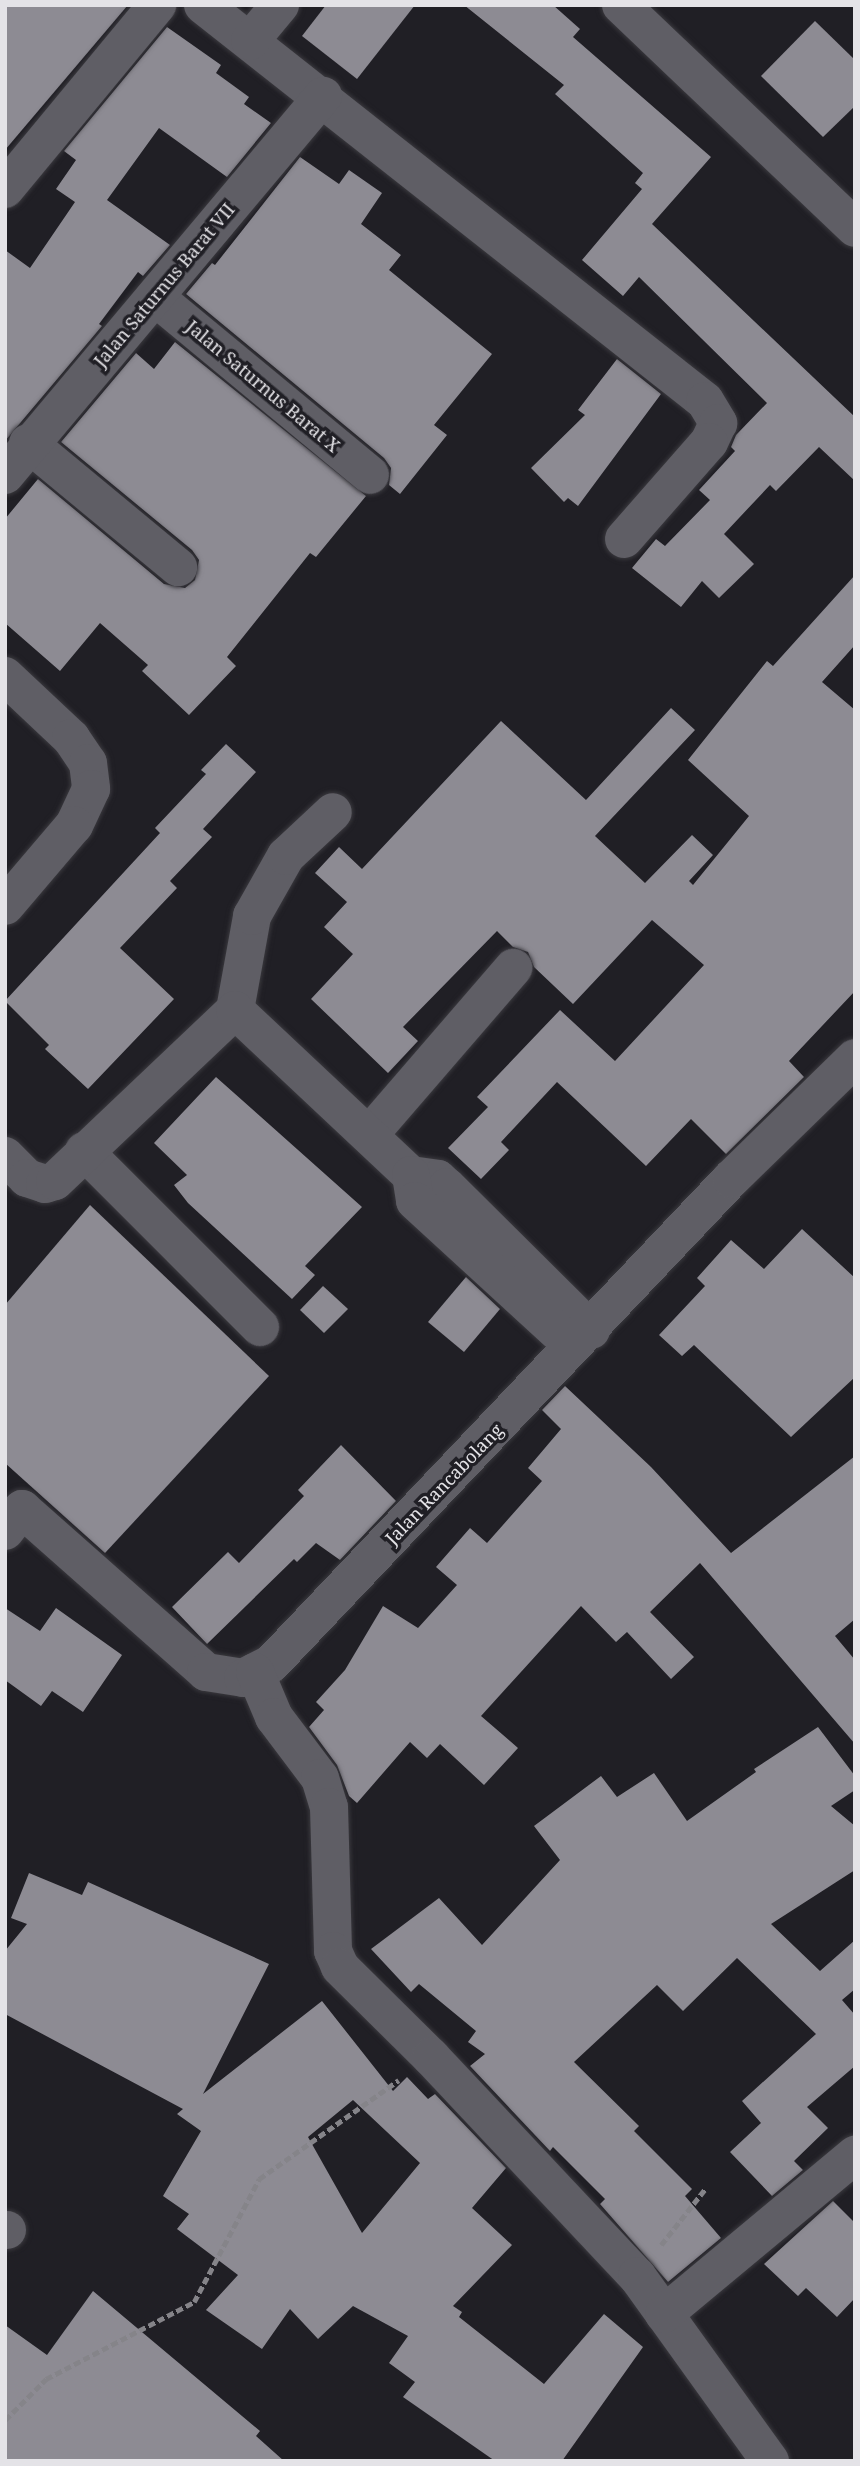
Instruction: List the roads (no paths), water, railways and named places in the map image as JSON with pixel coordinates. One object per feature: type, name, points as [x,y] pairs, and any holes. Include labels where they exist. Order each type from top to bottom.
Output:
[{"type":"street","points":[[5,189],[157,5]]},
{"type":"street","points":[[203,5],[323,96],[705,401],[718,423],[709,442],[624,539]]},
{"type":"street","points":[[250,41],[280,5]]},
{"type":"street","points":[[621,5],[855,228]]},
{"type":"street","name":"Jalan Saturnus Barat VII","points":[[5,475],[28,443],[155,297],[323,96]]},
{"type":"street","name":"Jalan Saturnus Barat X","points":[[155,297],[370,475]]},
{"type":"street","points":[[28,443],[178,567]]},
{"type":"street","points":[[5,676],[71,737],[88,763],[91,789],[74,825],[5,906]]},
{"type":"street","points":[[5,1156],[27,1178],[45,1184],[55,1181],[235,1010],[252,916],[286,856],[333,812]]},
{"type":"street","points":[[369,1135],[513,968]]},
{"type":"street","points":[[235,1010],[411,1175],[438,1179],[447,1187],[582,1339]]},
{"type":"street","name":"Jalan Rancabolang","points":[[254,1672],[271,1664],[731,1180],[855,1058]]},
{"type":"street","points":[[84,1152],[260,1327]]},
{"type":"street","points":[[11,1512],[206,1672],[243,1678],[254,1672],[274,1717],[320,1778],[330,1821],[334,1951],[341,1967],[431,2057],[636,2276],[757,2456]]},
{"type":"street","points":[[664,2314],[855,2155]]}]
